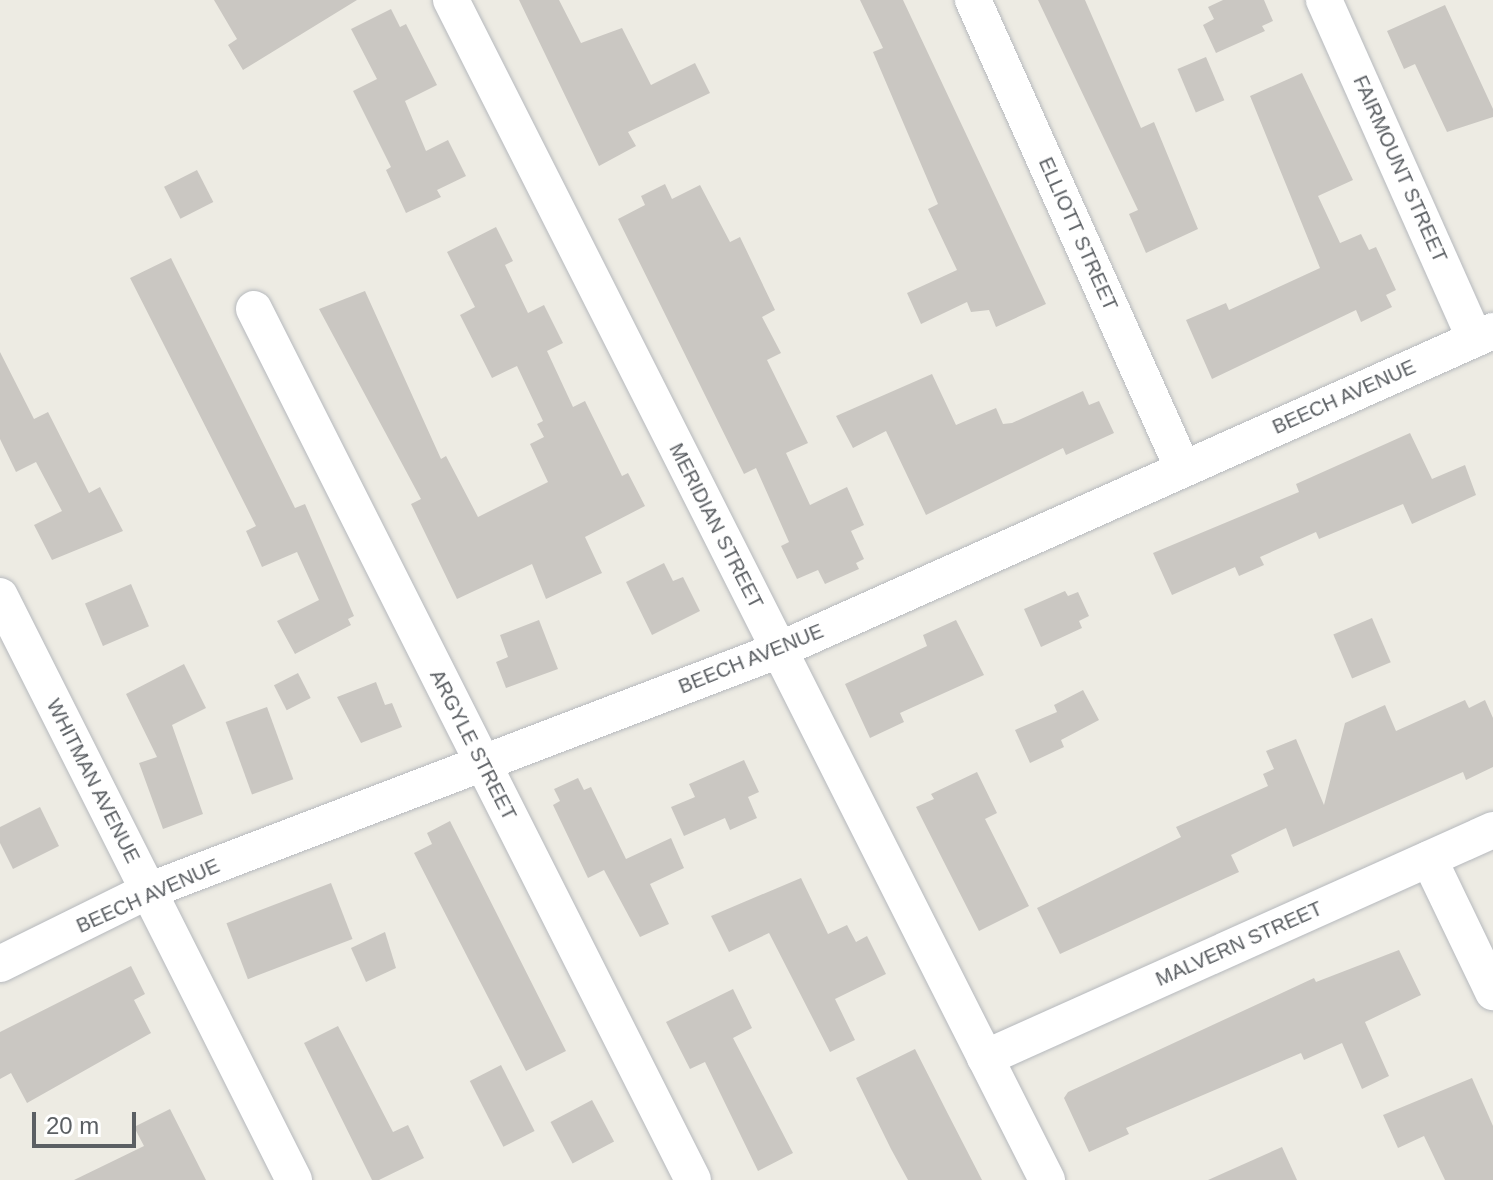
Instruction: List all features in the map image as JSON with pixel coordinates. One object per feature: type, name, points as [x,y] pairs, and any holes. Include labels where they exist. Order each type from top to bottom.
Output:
[{"type":"street","name":"MERIDIAN STREET","points":[[451,0],[1047,1180]]},
{"type":"street","name":"ELLIOTT STREET","points":[[973,0],[1183,469]]},
{"type":"street","name":"FAIRMOUNT STREET","points":[[1324,0],[1484,335]]},
{"type":"street","name":"ARGYLE STREET","points":[[254,309],[693,1180]]},
{"type":"street","name":"BEECH AVENUE","points":[[0,964],[148,891],[779,650],[1484,335]]},
{"type":"street","name":"WHITMAN AVENUE","points":[[0,596],[294,1180]]},
{"type":"street","name":"MALVERN STREET","points":[[985,1058],[1493,830]]},
{"type":"street","points":[[1429,859],[1493,992]]},
{"type":"building","points":[[214,0],[357,0],[243,70],[228,45],[237,39]]},
{"type":"building","points":[[519,0],[559,0],[581,43],[622,28],[651,85],[695,63],[710,93],[628,132],[636,146],[599,166]]},
{"type":"building","points":[[860,0],[903,0],[1046,304],[996,327],[989,310],[971,312],[967,302],[921,324],[907,293],[957,270],[928,209],[938,204],[873,52],[883,48]]},
{"type":"building","points":[[1038,0],[1085,0],[1141,128],[1154,122],[1198,229],[1146,253],[1129,214],[1138,210]]},
{"type":"building","points":[[1223,0],[1264,0],[1273,21],[1262,26],[1265,31],[1216,53],[1203,25],[1214,19],[1208,7]]},
{"type":"building","points":[[1445,5],[1493,109],[1493,117],[1447,132],[1415,64],[1404,69],[1387,31]]},
{"type":"building","points":[[391,9],[400,27],[406,24],[437,85],[405,101],[426,151],[448,140],[466,176],[437,190],[441,197],[406,213],[386,170],[391,167],[353,91],[377,79],[351,29]]},
{"type":"building","points":[[1206,57],[1224,100],[1196,112],[1177,69]]},
{"type":"building","points":[[1302,73],[1353,180],[1318,196],[1340,243],[1361,234],[1369,250],[1376,247],[1396,290],[1386,295],[1392,307],[1361,322],[1356,310],[1212,379],[1186,320],[1226,303],[1229,310],[1320,268],[1250,96]]},
{"type":"building","points":[[197,170],[213,202],[180,219],[164,187]]},
{"type":"building","points":[[665,184],[672,199],[700,185],[730,242],[740,237],[775,310],[762,317],[781,353],[767,360],[808,443],[786,453],[810,505],[847,487],[864,525],[851,531],[864,559],[856,563],[859,569],[825,584],[818,570],[797,579],[781,546],[789,542],[756,468],[744,474],[618,219],[645,205],[641,196]]},
{"type":"building","points":[[496,227],[513,261],[505,265],[528,313],[544,305],[563,343],[547,351],[573,407],[585,401],[622,476],[628,473],[645,506],[585,537],[602,573],[546,599],[532,564],[457,599],[411,504],[421,499],[319,309],[365,291],[441,459],[446,456],[478,517],[548,482],[530,444],[544,437],[537,424],[543,421],[517,366],[492,378],[460,315],[475,307],[447,252]]},
{"type":"building","points":[[171,258],[295,508],[305,504],[354,616],[348,619],[351,625],[295,654],[277,621],[319,600],[297,552],[262,567],[246,531],[256,526],[130,278]]},
{"type":"building","points":[[0,352],[34,419],[48,412],[89,493],[100,487],[123,531],[52,560],[34,525],[62,511],[36,462],[16,472],[0,439]]},
{"type":"building","points":[[932,374],[956,425],[996,408],[1003,424],[1012,423],[1083,391],[1089,405],[1099,401],[1114,433],[1066,455],[1063,448],[926,515],[886,431],[853,448],[836,416]]},
{"type":"building","points":[[1410,433],[1432,479],[1465,465],[1476,495],[1412,524],[1403,504],[1319,539],[1316,532],[1260,557],[1264,565],[1239,576],[1235,567],[1172,595],[1153,553],[1299,492],[1296,484]]},
{"type":"building","points":[[664,563],[673,581],[683,577],[700,611],[652,635],[626,582]]},
{"type":"building","points":[[131,584],[149,626],[103,646],[85,604]]},
{"type":"building","points":[[1065,591],[1068,596],[1078,592],[1089,616],[1079,621],[1082,628],[1041,647],[1024,609]]},
{"type":"building","points":[[1372,618],[1391,662],[1352,679],[1333,634]]},
{"type":"building","points":[[539,620],[558,669],[506,688],[496,662],[508,657],[500,635]]},
{"type":"building","points":[[956,620],[984,675],[900,713],[904,722],[870,738],[845,684],[927,646],[923,635]]},
{"type":"building","points":[[184,664],[206,708],[172,725],[203,814],[163,829],[139,763],[157,757],[126,694]]},
{"type":"building","points":[[298,673],[311,698],[287,710],[274,685]]},
{"type":"building","points":[[376,682],[385,705],[392,703],[402,727],[361,743],[337,697]]},
{"type":"building","points":[[1083,690],[1099,720],[1061,740],[1064,747],[1030,763],[1015,730],[1057,712],[1054,705]]},
{"type":"building","points":[[1465,700],[1469,708],[1485,700],[1493,718],[1493,767],[1466,780],[1463,772],[1293,847],[1286,828],[1231,855],[1239,872],[1060,954],[1037,908],[1181,837],[1176,827],[1268,786],[1263,774],[1274,769],[1266,751],[1296,739],[1324,805],[1345,723],[1385,705],[1396,731]]},
{"type":"building","points":[[267,707],[293,779],[252,794],[226,722]]},
{"type":"building","points":[[744,760],[759,792],[748,797],[757,818],[730,830],[725,818],[684,836],[671,807],[695,797],[689,784]]},
{"type":"building","points":[[977,772],[997,813],[985,819],[1029,906],[979,931],[916,807],[934,799],[931,794]]},
{"type":"building","points":[[578,778],[584,790],[591,787],[626,859],[671,838],[684,868],[650,884],[669,924],[640,937],[604,870],[588,878],[553,805],[560,801],[554,789]]},
{"type":"building","points":[[40,807],[59,846],[13,869],[0,843],[0,827]]},
{"type":"building","points":[[450,821],[566,1051],[526,1071],[414,853],[432,844],[427,833]]},
{"type":"building","points":[[801,878],[828,934],[847,925],[856,942],[867,936],[886,974],[835,999],[855,1040],[830,1052],[769,933],[729,952],[711,916]]},
{"type":"building","points":[[331,883],[353,939],[248,979],[226,923]]},
{"type":"building","points":[[385,932],[396,968],[366,982],[351,948]]},
{"type":"building","points":[[1399,950],[1421,995],[1365,1022],[1389,1076],[1362,1089],[1342,1043],[1304,1060],[1301,1053],[1126,1128],[1129,1134],[1089,1152],[1064,1098],[1068,1092],[1314,978],[1316,982]]},
{"type":"building","points":[[131,966],[145,994],[134,1000],[151,1033],[27,1103],[11,1073],[0,1079],[0,1032]]},
{"type":"building","points":[[733,989],[752,1028],[733,1038],[793,1153],[758,1171],[705,1062],[690,1069],[666,1022]]},
{"type":"building","points":[[338,1026],[393,1132],[408,1125],[424,1158],[379,1180],[372,1180],[304,1043]]},
{"type":"building","points":[[915,1049],[982,1180],[908,1180],[891,1149],[856,1078]]},
{"type":"building","points":[[501,1065],[535,1131],[503,1147],[470,1081]]},
{"type":"building","points":[[1472,1078],[1493,1126],[1493,1180],[1445,1180],[1424,1136],[1398,1148],[1383,1115]]},
{"type":"building","points":[[592,1100],[614,1141],[573,1164],[551,1122]]},
{"type":"building","points":[[170,1109],[206,1180],[74,1180],[144,1146],[134,1127]]},
{"type":"building","points":[[1282,1147],[1297,1180],[1208,1180]]}]
